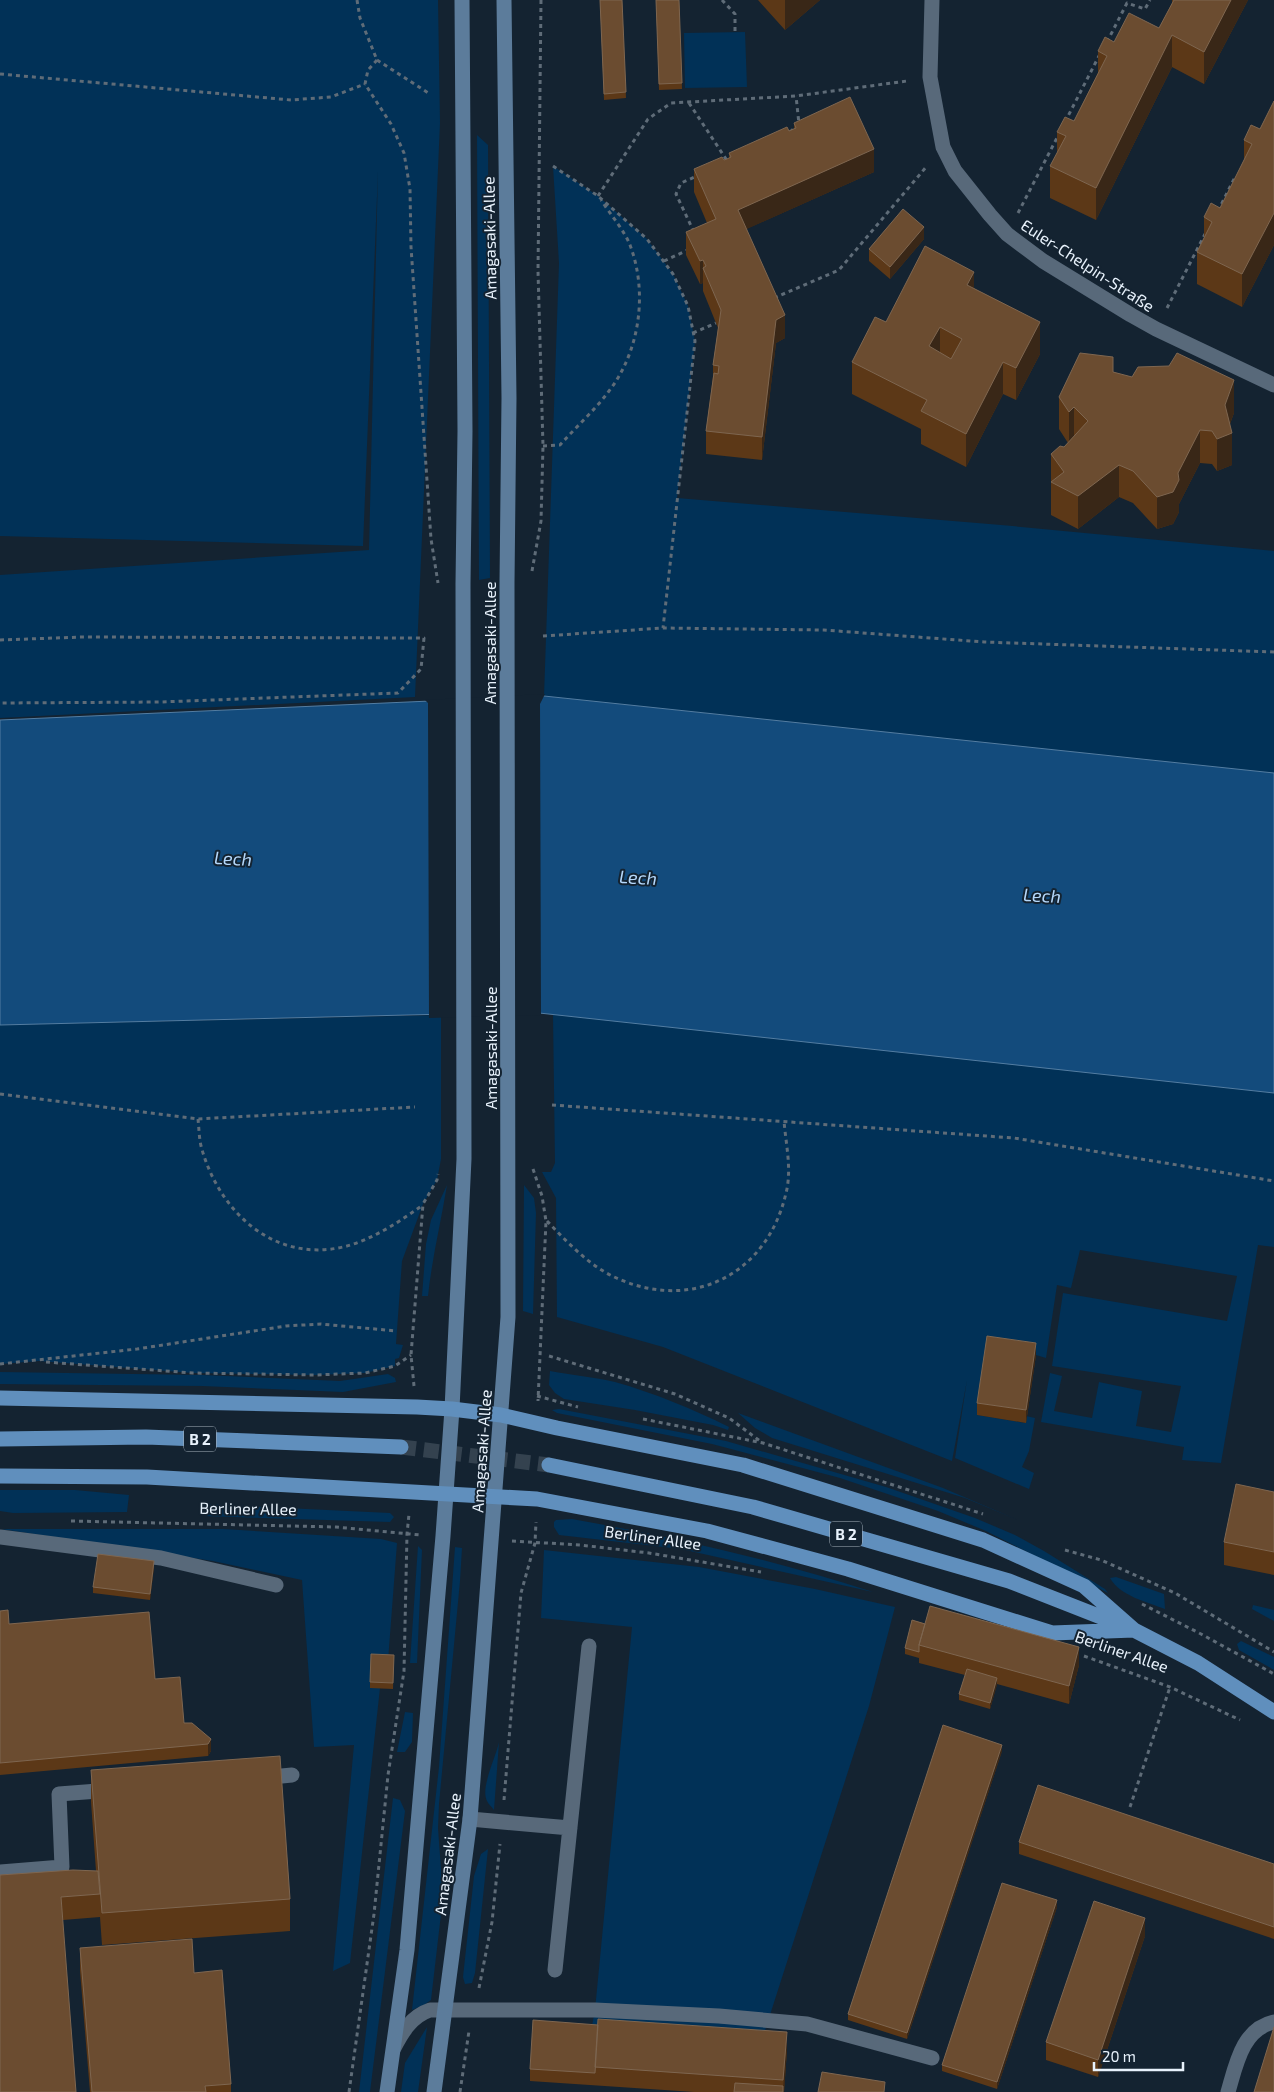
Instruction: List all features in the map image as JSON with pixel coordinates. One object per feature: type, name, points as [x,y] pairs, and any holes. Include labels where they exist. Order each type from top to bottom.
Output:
[{"type":"main road","name":"Amagasaki-Allee","points":[[387,2092],[407,1950],[443,1536],[452,1409],[464,1158],[463,584],[465,421],[462,0]]},
{"type":"main road","name":"Amagasaki-Allee","points":[[434,2092],[470,1819],[508,1317],[507,583],[509,398],[504,0]]},
{"type":"main road","points":[[0,1398],[417,1407],[501,1415],[540,1425],[743,1465],[983,1540],[1084,1586],[1134,1630]]},
{"type":"main road","name":"B 2","points":[[0,1439],[146,1436],[401,1447]]},
{"type":"main road","name":"Berliner Allee","points":[[549,1466],[753,1507],[1009,1581],[1134,1630],[1198,1663],[1274,1712]]},
{"type":"main road","points":[[0,1476],[147,1477],[537,1499],[707,1531],[848,1569],[1052,1633],[1134,1630]]},
{"type":"street","name":"Euler-Chelpin-Straße","points":[[932,0],[930,78],[943,147],[955,171],[1007,234],[1043,261],[1156,329],[1274,385]]},
{"type":"street","points":[[0,1537],[161,1558],[276,1585]]},
{"type":"street","points":[[554,1970],[589,1646]]},
{"type":"street","points":[[243,1779],[292,1775]]},
{"type":"street","points":[[0,1872],[62,1867],[59,1794],[127,1789]]},
{"type":"street","points":[[470,1819],[570,1828]]},
{"type":"street","points":[[393,2049],[403,2032],[414,2020],[430,2010],[444,2009],[623,2012],[719,2016],[807,2024],[932,2058]]},
{"type":"street","points":[[1228,2092],[1239,2056],[1251,2034],[1274,2022]]},
{"type":"path","points":[[357,0],[360,18],[377,60],[430,94]]},
{"type":"path","points":[[531,574],[541,521],[543,446],[538,271],[541,0]]},
{"type":"path","points":[[722,0],[736,14],[735,32]]},
{"type":"path","points":[[1065,123],[1127,3],[1145,10],[1150,0]]},
{"type":"path","points":[[377,60],[368,70],[365,84],[391,124],[404,153],[410,189],[430,539],[438,584]]},
{"type":"path","points":[[0,74],[291,100],[331,97],[365,84]]},
{"type":"path","points":[[598,196],[648,120],[671,103],[796,96],[930,78]]},
{"type":"path","points":[[786,136],[799,124],[796,96]]},
{"type":"path","points":[[689,102],[728,162]]},
{"type":"path","points":[[1007,234],[1060,131]]},
{"type":"path","points":[[768,300],[839,270],[943,147]]},
{"type":"path","points":[[720,166],[736,158]]},
{"type":"path","points":[[553,166],[598,196],[647,239],[673,274],[688,306],[694,341],[663,628]]},
{"type":"path","points":[[1215,216],[1238,172]]},
{"type":"path","points":[[696,236],[676,194],[682,183],[705,173]]},
{"type":"path","points":[[543,446],[560,445],[610,390],[629,355],[639,322],[639,281],[630,244],[598,196]]},
{"type":"path","points":[[1156,329],[1206,233]]},
{"type":"path","points":[[664,261],[690,248]]},
{"type":"path","points":[[693,333],[716,323]]},
{"type":"path","points":[[543,636],[663,628],[824,630],[984,642],[1274,652]]},
{"type":"path","points":[[0,640],[83,637],[424,638],[420,670],[398,693],[160,702],[0,703]]},
{"type":"path","points":[[0,1094],[198,1119],[415,1107]]},
{"type":"path","points":[[552,1105],[1014,1138],[1274,1181]]},
{"type":"path","points":[[198,1119],[201,1144],[209,1168],[226,1202],[251,1228],[292,1248],[342,1247],[366,1238],[399,1221],[423,1204],[437,1180],[440,1166]]},
{"type":"path","points":[[546,1221],[575,1250],[595,1266],[619,1279],[648,1289],[682,1290],[708,1286],[730,1275],[752,1257],[768,1239],[786,1192],[789,1168],[784,1121]]},
{"type":"path","points":[[532,1166],[542,1196],[546,1221],[537,1396],[540,1425]]},
{"type":"path","points":[[417,1407],[411,1355],[423,1204]]},
{"type":"path","points":[[0,1364],[137,1350],[286,1326],[321,1324],[396,1331]]},
{"type":"path","points":[[39,1361],[193,1373],[315,1375],[365,1373],[395,1366],[411,1355]]},
{"type":"path","points":[[549,1356],[675,1394],[729,1418],[763,1443],[639,1419]]},
{"type":"path","points":[[537,1396],[582,1408]]},
{"type":"path","points":[[350,2092],[374,1914],[388,1774],[404,1671],[407,1534],[412,1492]]},
{"type":"path","points":[[535,1543],[537,1499]]},
{"type":"path","name":"Berliner Allee","points":[[69,1521],[336,1527],[443,1536]]},
{"type":"path","name":"Berliner Allee","points":[[492,1539],[580,1545],[649,1553],[737,1566],[766,1573]]},
{"type":"path","points":[[1063,1553],[1057,1548],[1101,1560],[1175,1593],[1274,1652]]},
{"type":"path","points":[[1136,1601],[1274,1674]]},
{"type":"path","name":"Berliner Allee","points":[[1079,1654],[1170,1687],[1248,1724]]},
{"type":"path","points":[[1130,1807],[1170,1687]]},
{"type":"shaded area","points":[[0,0],[438,0],[440,123],[415,697],[0,718],[0,575],[369,550],[378,171],[363,546],[0,536]]},
{"type":"shaded area","points":[[745,32],[747,87],[685,88],[684,33]]},
{"type":"shaded area","points":[[477,135],[488,145],[490,578],[479,580]]},
{"type":"shaded area","points":[[553,166],[598,196],[647,239],[673,274],[688,306],[695,341],[677,498],[1001,525],[1274,551],[1274,773],[544,696],[559,263]]},
{"type":"shaded area","points":[[553,1014],[1274,1093],[1274,1247],[1258,1245],[1221,1463],[1182,1460],[1184,1447],[1041,1422],[1050,1373],[1062,1376],[1054,1411],[1092,1418],[1099,1382],[1142,1391],[1136,1426],[1171,1432],[1181,1386],[1052,1366],[1063,1293],[1227,1321],[1237,1276],[1080,1250],[1071,1288],[1057,1285],[1046,1358],[1036,1355],[977,1415],[1025,1423],[1026,1416],[1035,1418],[1029,1451],[1022,1467],[1034,1473],[1029,1489],[955,1458],[967,1380],[952,1461],[663,1347],[557,1317],[556,1198],[542,1172],[551,1172],[555,1163]]},
{"type":"shaded area","points":[[441,1015],[441,1159],[437,1180],[423,1204],[402,1261],[396,1344],[403,1345],[399,1358],[395,1359],[395,1366],[365,1373],[315,1375],[193,1373],[39,1361],[0,1364],[0,1025]]},
{"type":"shaded area","points":[[447,1185],[428,1296],[422,1296],[426,1244],[431,1220]]},
{"type":"shaded area","points":[[524,1185],[534,1198],[536,1213],[533,1314],[523,1311]]},
{"type":"shaded area","points":[[550,1371],[607,1380],[630,1386],[673,1402],[729,1427],[728,1430],[713,1425],[635,1410],[564,1399],[555,1393],[549,1385]]},
{"type":"shaded area","points":[[0,1372],[201,1375],[340,1381],[388,1374],[395,1378],[396,1382],[343,1392],[202,1386],[0,1384]]},
{"type":"shaded area","points":[[559,1409],[726,1441],[886,1487],[975,1518],[1015,1535],[1105,1589],[1108,1593],[986,1531],[938,1511],[840,1478],[712,1444],[557,1413],[552,1410]]},
{"type":"shaded area","points":[[738,1413],[943,1488],[1018,1520],[965,1498],[772,1438],[755,1428]]},
{"type":"shaded area","points":[[0,1490],[75,1490],[129,1495],[127,1512],[13,1513],[0,1511]]},
{"type":"shaded area","points":[[203,1504],[390,1513],[394,1517],[390,1522],[203,1516]]},
{"type":"shaded area","points":[[572,1519],[724,1550],[836,1580],[873,1592],[681,1549],[559,1535],[554,1527],[554,1522],[556,1520]]},
{"type":"shaded area","points":[[1,1529],[223,1529],[381,1539],[397,1543],[388,1661],[380,1688],[350,1963],[333,1971],[354,1745],[314,1747],[302,1580],[213,1561]]},
{"type":"shaded area","points":[[418,1546],[422,1550],[417,1663],[410,1663]]},
{"type":"shaded area","points":[[455,1547],[462,1548],[438,1828],[443,1897],[431,2000],[412,2010],[439,1767]]},
{"type":"shaded area","points":[[544,1550],[699,1567],[815,1589],[895,1607],[869,1706],[761,2043],[591,2031],[595,2010],[632,1627],[541,1618]]},
{"type":"shaded area","points":[[1116,1577],[1164,1594],[1165,1609],[1127,1594],[1114,1584],[1110,1578]]},
{"type":"shaded area","points":[[1253,1605],[1274,1610],[1274,1621],[1252,1609]]},
{"type":"shaded area","points":[[1241,1641],[1274,1657],[1274,1670],[1239,1650],[1237,1644]]},
{"type":"shaded area","points":[[405,1712],[413,1713],[412,1742],[405,1752],[397,1752]]},
{"type":"shaded area","points":[[499,1742],[494,1810],[488,1803],[485,1795],[489,1772]]},
{"type":"shaded area","points":[[393,1798],[400,1800],[405,1811],[370,2092],[359,2092]]},
{"type":"shaded area","points":[[488,1849],[475,1973],[472,1983],[465,1984],[463,1977],[474,1876],[481,1854]]},
{"type":"shaded area","points":[[427,2027],[418,2092],[401,2092],[405,2063]]},
{"type":"water","name":"Lech","points":[[544,696],[1274,773],[1274,1093],[530,1012],[0,1025],[0,720]]},
{"type":"pier","points":[[545,694],[540,704],[541,1015],[429,1018],[428,703],[425,700]]},
{"type":"building","points":[[600,0],[622,0],[626,92],[604,94]]},
{"type":"building","points":[[656,0],[679,0],[682,83],[659,84]]},
{"type":"building","points":[[1174,0],[1231,0],[1204,52],[1172,35],[1096,188],[1050,166],[1066,136],[1057,132],[1065,117],[1074,121],[1107,56],[1098,51],[1105,37],[1114,42],[1129,13],[1159,28]]},
{"type":"building","points":[[850,97],[874,149],[738,210],[785,315],[776,320],[762,437],[706,431],[714,373],[718,374],[719,366],[713,365],[721,310],[703,268],[706,266],[703,260],[700,261],[686,232],[716,219],[694,169],[722,157],[724,160],[727,159],[731,157],[729,153],[787,127],[789,131],[796,128],[794,123]]},
{"type":"building","points":[[1274,101],[1274,213],[1242,274],[1197,252],[1212,222],[1204,217],[1211,203],[1220,208],[1252,144],[1244,140],[1251,125],[1260,129]]},
{"type":"building","points":[[903,209],[924,227],[890,267],[869,249]]},
{"type":"building","points":[[925,246],[974,272],[967,285],[1040,322],[1016,368],[1003,362],[966,434],[921,411],[927,400],[852,362],[875,317],[886,322]],"holes":[[[940,327],[962,339],[951,359],[929,346]]]},
{"type":"building","points":[[1080,353],[1113,357],[1113,372],[1132,377],[1138,367],[1169,366],[1177,353],[1234,380],[1225,405],[1232,433],[1217,439],[1212,431],[1200,430],[1178,473],[1179,480],[1173,492],[1157,497],[1133,471],[1119,465],[1078,496],[1051,482],[1064,472],[1051,454],[1060,446],[1064,447],[1088,421],[1074,407],[1069,412],[1059,397]]},
{"type":"building","points":[[987,1336],[1036,1343],[1026,1410],[977,1403]]},
{"type":"building","points":[[1236,1484],[1274,1492],[1274,1552],[1224,1542]]},
{"type":"building","points":[[98,1554],[154,1561],[150,1594],[93,1587]]},
{"type":"building","points":[[930,1606],[1079,1647],[1069,1686],[919,1645]]},
{"type":"building","points":[[8,1610],[9,1624],[149,1612],[155,1679],[180,1677],[184,1723],[192,1723],[211,1739],[208,1744],[0,1763],[0,1611]]},
{"type":"building","points":[[912,1620],[925,1624],[919,1652],[905,1648]]},
{"type":"building","points":[[371,1654],[394,1655],[393,1683],[370,1682]]},
{"type":"building","points":[[967,1669],[997,1678],[990,1703],[959,1694]]},
{"type":"building","points":[[943,1725],[1002,1745],[907,2033],[848,2014]]},
{"type":"building","points":[[280,1756],[290,1899],[102,1913],[91,1770]]},
{"type":"building","points":[[1038,1785],[1274,1864],[1274,1927],[1019,1842]]},
{"type":"building","points":[[73,1870],[98,1871],[100,1894],[61,1897],[76,2092],[0,2092],[0,1875]]},
{"type":"building","points":[[1002,1883],[1057,1900],[997,2082],[942,2065]]},
{"type":"building","points":[[1094,1901],[1145,1918],[1098,2060],[1046,2042]]},
{"type":"building","points":[[192,1939],[194,1973],[222,1970],[231,2084],[205,2086],[206,2092],[92,2092],[80,1948]]},
{"type":"building","points":[[598,2019],[787,2032],[783,2080],[595,2067]]},
{"type":"building","points":[[533,2020],[598,2025],[595,2073],[530,2069]]},
{"type":"building","points":[[1274,2027],[1274,2092],[1254,2092]]},
{"type":"building","points":[[822,2072],[885,2082],[884,2092],[818,2092]]},
{"type":"building","points":[[735,2083],[783,2086],[783,2092],[734,2092]]},
{"type":"tunnel","points":[[401,1447],[549,1465]]}]
